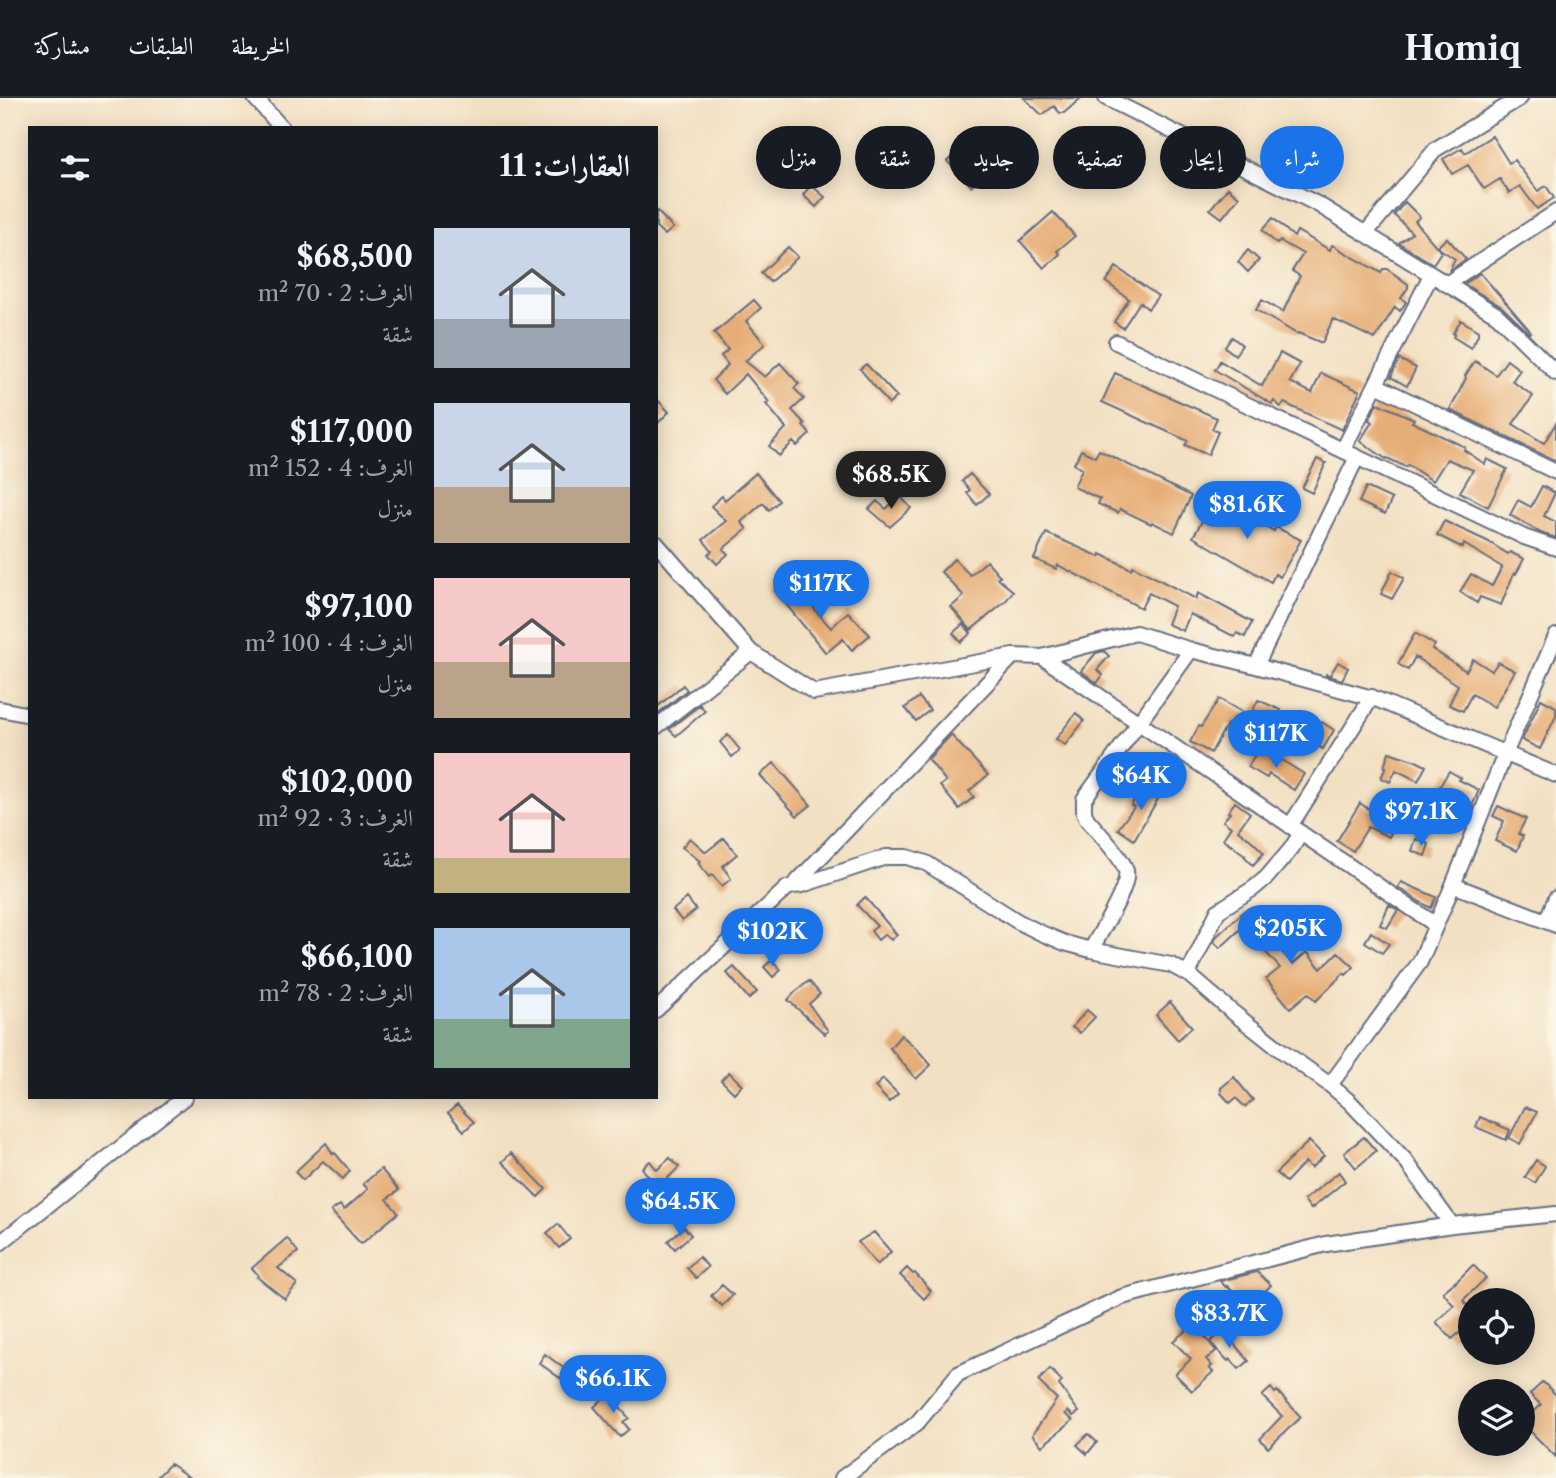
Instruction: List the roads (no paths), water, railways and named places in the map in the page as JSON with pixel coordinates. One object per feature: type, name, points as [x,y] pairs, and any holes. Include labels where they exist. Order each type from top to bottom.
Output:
[{"type":"street","points":[[255,98],[280,126]]},
{"type":"street","points":[[1106,98],[1319,205],[1497,315],[1555,370]]},
{"type":"street","points":[[1364,233],[1437,149],[1520,98]]},
{"type":"street","points":[[1446,284],[1556,212]]},
{"type":"street","points":[[1256,666],[1350,454],[1376,385],[1431,275]]},
{"type":"street","points":[[1116,342],[1524,537],[1556,548]]},
{"type":"street","points":[[1376,385],[1556,472]]},
{"type":"street","points":[[658,545],[751,652],[814,692],[1013,656],[1042,657],[1136,633],[1372,698],[1556,775]]},
{"type":"street","points":[[1330,1085],[1420,962],[1556,636]]},
{"type":"street","points":[[1091,950],[1125,888],[1127,875],[1122,863],[1087,819],[1084,799],[1191,650]]},
{"type":"street","points":[[658,725],[751,652]]},
{"type":"street","points":[[658,1008],[782,893],[793,886],[1013,656]]},
{"type":"street","points":[[1042,657],[1436,925]]},
{"type":"street","points":[[1188,974],[1218,911],[1247,893],[1280,864],[1296,830],[1372,698]]},
{"type":"street","points":[[0,709],[28,715]]},
{"type":"street","points":[[793,886],[877,859],[906,857],[926,863],[1029,927],[1065,943],[1171,965],[1188,974],[1278,1048],[1330,1085],[1370,1120],[1405,1160],[1452,1225]]},
{"type":"street","points":[[1453,885],[1551,923],[1556,898]]},
{"type":"street","points":[[0,1242],[182,1099]]},
{"type":"street","points":[[842,1478],[917,1423],[958,1374],[1122,1297],[1326,1244],[1452,1225],[1556,1214]]}]
